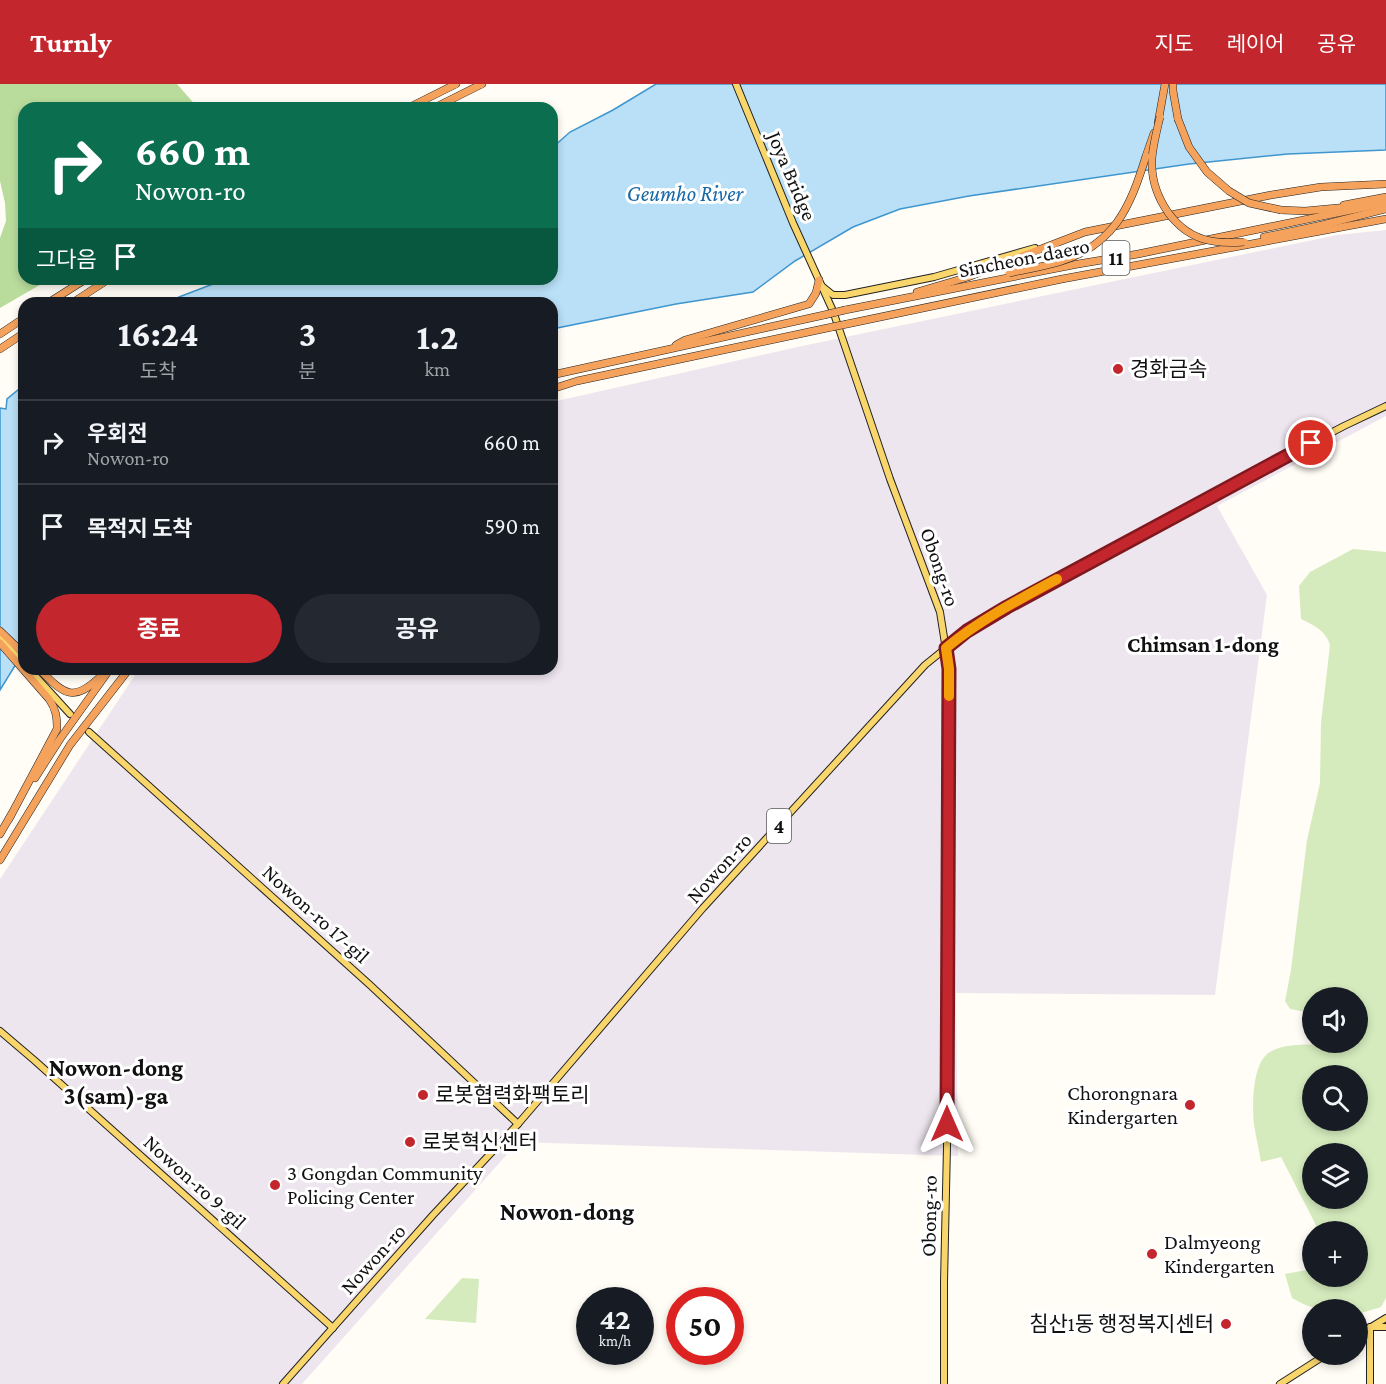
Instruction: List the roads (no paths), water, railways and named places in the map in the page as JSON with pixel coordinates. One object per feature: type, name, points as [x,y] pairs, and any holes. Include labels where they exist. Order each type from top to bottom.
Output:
[{"type":"highway","points":[[420,102],[456,84]]},
{"type":"highway","points":[[446,102],[482,84]]},
{"type":"highway","points":[[1165,84],[1152,158],[1154,180],[1158,197],[1169,214],[1186,230],[1203,239],[1227,243],[1244,242],[1322,225],[1385,207]]},
{"type":"highway","points":[[1173,84],[1178,119],[1189,147],[1208,172],[1229,191],[1250,203],[1281,210],[1305,211],[1386,197]]},
{"type":"highway","points":[[966,286],[1075,256],[1092,248],[1106,236],[1121,217],[1132,197],[1160,117]]},
{"type":"highway","points":[[872,304],[968,278],[1085,232],[1321,187],[1386,184]]},
{"type":"highway","points":[[1326,208],[1385,207]]},
{"type":"highway","points":[[1335,228],[1385,207]]},
{"type":"highway","name":"Sincheon-daero","points":[[669,349],[872,304],[1385,207]]},
{"type":"highway","name":"Sincheon-daero","points":[[558,387],[578,381],[1062,279],[1386,219]]},
{"type":"highway","points":[[558,374],[669,349],[685,340],[809,303],[820,282]]},
{"type":"highway","points":[[58,297],[76,285]]},
{"type":"highway","points":[[82,297],[100,285]]},
{"type":"highway","points":[[0,334],[18,322]]},
{"type":"highway","points":[[0,349],[18,337]]},
{"type":"highway","points":[[0,631],[18,648]]},
{"type":"highway","points":[[0,643],[18,663]]},
{"type":"highway","points":[[9,819],[57,729],[55,708],[29,675]]},
{"type":"highway","points":[[45,675],[58,689],[80,693],[103,675]]},
{"type":"highway","points":[[0,834],[60,739],[105,675]]},
{"type":"highway","points":[[0,860],[70,745],[124,675]]},
{"type":"main road","name":"Joya Bridge","points":[[736,84],[793,223],[820,282]]},
{"type":"main road","points":[[820,282],[833,295],[845,295],[934,277],[1070,238]]},
{"type":"main road","name":"Obong-ro","points":[[820,282],[837,321],[890,479],[940,612],[949,669],[944,1384]]},
{"type":"main road","name":"Nowon-ro","points":[[283,1384],[433,1215],[518,1124],[703,908],[925,665],[967,631],[1007,607],[1216,493],[1386,406]]},
{"type":"main road","points":[[0,638],[18,658]]},
{"type":"main road","points":[[35,675],[70,714]]},
{"type":"main road","name":"Nowon-ro 17-gil","points":[[89,732],[370,985],[518,1124]]},
{"type":"main road","name":"Nowon-ro 9-gil","points":[[0,1031],[333,1328]]},
{"type":"main road","points":[[1370,1327],[1386,1318]]},
{"type":"main road","points":[[1370,1327],[1386,1328]]},
{"type":"main road","points":[[1370,1327],[1370,1384]]},
{"type":"main road","points":[[1280,1384],[1310,1365]]},
{"type":"water","name":"Geumho River","points":[[656,84],[1386,84],[1386,150],[1288,154],[1189,164],[969,196],[900,209],[853,227],[795,261],[753,292],[676,304],[558,328],[558,297],[179,297],[210,285],[558,285],[558,143],[570,132]]},
{"type":"water","points":[[18,390],[18,661],[0,690],[0,408],[6,409],[7,399]]},
{"type":"place","name":"경화금속","points":[[1118,369]]},
{"type":"place","name":"로봇협력화팩토리","points":[[423,1095]]},
{"type":"place","name":"Chorongnara Kindergarten","points":[[1190,1105]]},
{"type":"place","name":"로봇혁신센터","points":[[410,1142]]},
{"type":"place","name":"3 Gongdan Community Policing Center","points":[[275,1185]]},
{"type":"place","name":"Dalmyeong Kindergarten","points":[[1152,1254]]},
{"type":"place","name":"침산1동 행정복지센터","points":[[1226,1324]]},
{"type":"district","name":"Chimsan 1-dong","points":[[1203,644]]},
{"type":"district","name":"Nowon-dong 3(sam)-ga","points":[[116,1082]]},
{"type":"district","name":"Nowon-dong","points":[[567,1212]]}]
